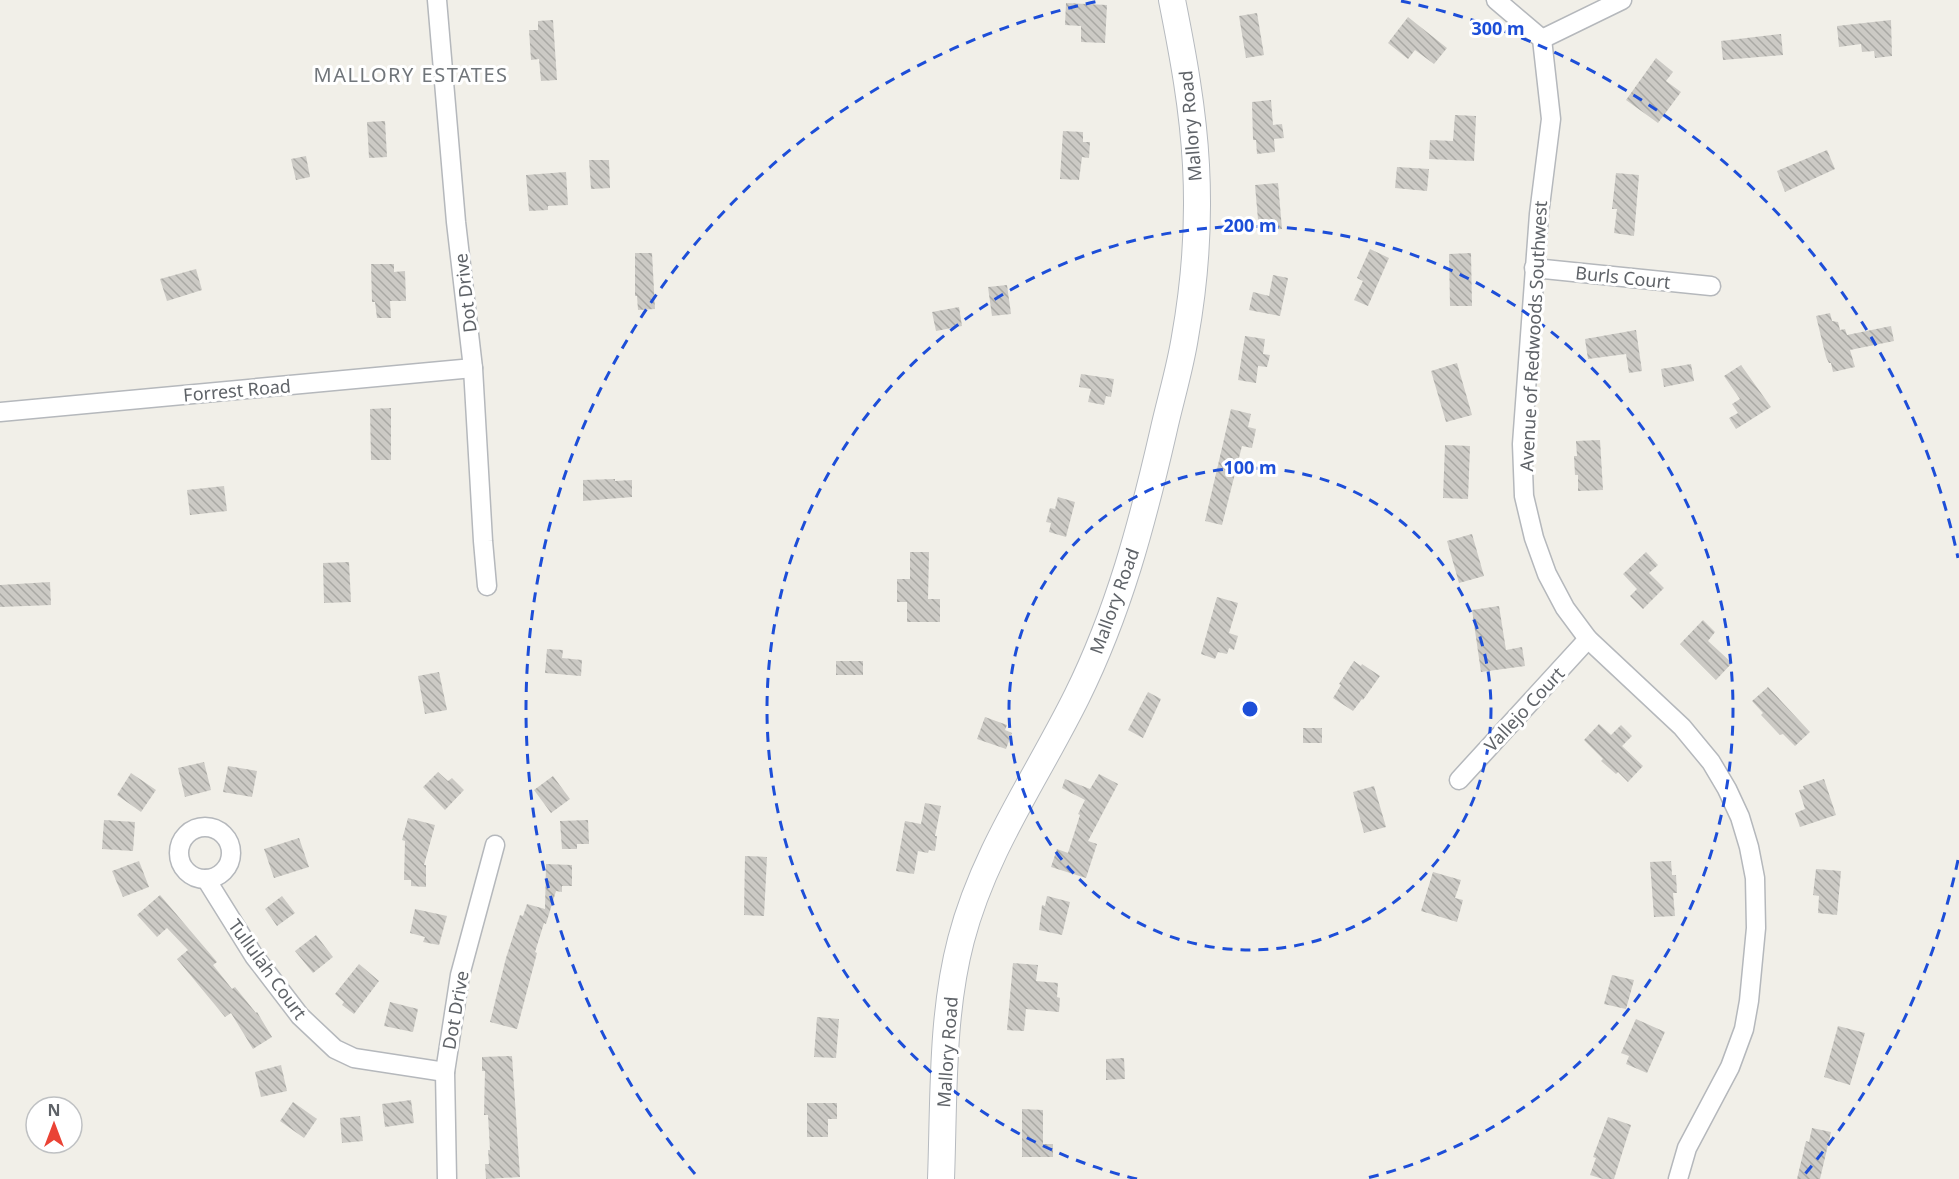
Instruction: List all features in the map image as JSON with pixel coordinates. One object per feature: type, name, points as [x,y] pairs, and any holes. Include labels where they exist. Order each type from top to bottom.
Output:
[{"type":"street","name":"Dot Drive","points":[[437,0],[456,222],[473,368],[487,586]]},
{"type":"street","name":"Mallory Road","points":[[941,1179],[947,1025],[960,941],[991,854],[1077,696],[1116,607],[1143,520],[1185,336],[1195,251],[1196,165],[1188,80],[1172,0]]},
{"type":"street","points":[[1496,0],[1542,39],[1622,0]]},
{"type":"street","name":"Avenue of Redwoods Southwest","points":[[1542,39],[1551,119],[1534,268],[1522,444],[1524,496],[1534,538],[1547,574],[1565,608],[1588,639],[1682,727],[1711,762],[1740,817],[1755,879],[1756,928],[1744,1029],[1730,1067],[1687,1148],[1678,1179]]},
{"type":"street","name":"Burls Court","points":[[1534,268],[1711,286]]},
{"type":"street","name":"Forrest Road","points":[[0,412],[473,368]]},
{"type":"street","name":"Vallejo Court","points":[[1459,780],[1588,639]]},
{"type":"street","name":"Dot Drive","points":[[447,1179],[444,1072],[460,975],[495,845]]},
{"type":"street","name":"Tullulah Court","points":[[206,879],[274,982],[300,1016],[335,1049],[354,1058],[444,1072]]},
{"type":"building","points":[[1066,3],[1107,5],[1105,43],[1081,42],[1081,26],[1065,25]]},
{"type":"building","points":[[1257,13],[1264,55],[1246,58],[1239,16]]},
{"type":"building","points":[[1408,17],[1447,48],[1434,64],[1415,50],[1408,59],[1388,43]]},
{"type":"building","points":[[553,20],[557,80],[541,81],[539,59],[531,60],[529,30],[538,30],[538,21]]},
{"type":"building","points":[[1891,20],[1892,56],[1875,58],[1874,51],[1862,52],[1861,44],[1839,47],[1837,26]]},
{"type":"building","points":[[1781,34],[1783,55],[1723,60],[1721,41]]},
{"type":"building","points":[[1656,58],[1673,72],[1666,81],[1681,92],[1658,123],[1626,100]]},
{"type":"building","points":[[1271,100],[1273,125],[1282,124],[1284,138],[1274,139],[1275,152],[1257,154],[1256,140],[1253,140],[1252,102]]},
{"type":"building","points":[[1455,115],[1476,116],[1474,161],[1429,159],[1430,140],[1453,141]]},
{"type":"building","points":[[385,121],[387,157],[369,158],[367,122]]},
{"type":"building","points":[[1063,131],[1083,132],[1083,142],[1090,142],[1089,158],[1082,157],[1079,180],[1060,179]]},
{"type":"building","points":[[1827,150],[1835,169],[1785,192],[1777,171]]},
{"type":"building","points":[[306,156],[310,177],[296,180],[291,159]]},
{"type":"building","points":[[589,160],[609,160],[610,188],[591,189]]},
{"type":"building","points":[[1397,167],[1429,169],[1427,191],[1395,188]]},
{"type":"building","points":[[566,172],[568,205],[548,206],[548,210],[529,211],[526,175]]},
{"type":"building","points":[[1616,173],[1639,175],[1634,236],[1614,233],[1617,209],[1612,209]]},
{"type":"building","points":[[1278,183],[1282,229],[1259,231],[1255,185]]},
{"type":"building","points":[[1370,249],[1389,258],[1368,306],[1354,300],[1363,281],[1357,278]]},
{"type":"building","points":[[635,253],[652,253],[655,309],[638,310],[637,296],[635,296]]},
{"type":"building","points":[[1471,253],[1472,306],[1450,306],[1449,254]]},
{"type":"building","points":[[371,264],[394,264],[394,272],[405,271],[406,301],[390,301],[391,318],[377,318],[375,302],[372,302]]},
{"type":"building","points":[[196,269],[202,290],[167,301],[160,279]]},
{"type":"building","points":[[1273,275],[1288,278],[1280,316],[1249,310],[1253,292],[1269,296]]},
{"type":"building","points":[[1007,285],[1011,314],[992,316],[988,287]]},
{"type":"building","points":[[959,307],[962,326],[936,331],[932,312]]},
{"type":"building","points":[[1830,313],[1832,321],[1838,322],[1840,330],[1845,329],[1847,335],[1891,326],[1894,341],[1850,350],[1855,367],[1833,372],[1831,363],[1826,357],[1816,316]]},
{"type":"building","points":[[1636,330],[1642,371],[1629,373],[1626,354],[1588,359],[1585,339]]},
{"type":"building","points":[[1245,336],[1265,339],[1263,354],[1270,355],[1267,367],[1258,366],[1256,383],[1238,380]]},
{"type":"building","points":[[1457,363],[1472,415],[1446,422],[1431,371]]},
{"type":"building","points":[[1691,364],[1694,381],[1664,387],[1661,369]]},
{"type":"building","points":[[1741,365],[1771,407],[1736,429],[1729,418],[1738,413],[1732,404],[1740,399],[1724,376]]},
{"type":"building","points":[[1081,374],[1114,379],[1111,397],[1106,396],[1104,405],[1088,402],[1091,389],[1079,387]]},
{"type":"building","points":[[391,408],[391,460],[371,460],[370,409]]},
{"type":"building","points":[[1231,409],[1251,414],[1248,427],[1256,429],[1252,448],[1242,446],[1222,525],[1205,521]]},
{"type":"building","points":[[1600,440],[1603,490],[1578,491],[1578,475],[1575,475],[1574,456],[1577,456],[1576,441]]},
{"type":"building","points":[[1445,445],[1470,446],[1468,499],[1443,498]]},
{"type":"building","points":[[615,479],[615,481],[632,480],[632,497],[583,501],[583,480]]},
{"type":"building","points":[[224,486],[227,511],[190,515],[187,490]]},
{"type":"building","points":[[1058,497],[1075,502],[1066,537],[1049,532],[1051,523],[1046,522],[1050,508],[1055,509]]},
{"type":"building","points":[[1472,534],[1484,576],[1459,583],[1447,541]]},
{"type":"building","points":[[910,552],[929,552],[928,599],[940,599],[940,622],[907,622],[907,602],[897,602],[897,579],[910,579]]},
{"type":"building","points":[[1646,552],[1658,565],[1649,573],[1664,588],[1643,609],[1630,596],[1637,589],[1623,574]]},
{"type":"building","points":[[349,562],[351,602],[324,603],[323,563]]},
{"type":"building","points":[[50,582],[51,605],[0,607],[0,585]]},
{"type":"building","points":[[1217,597],[1238,603],[1229,633],[1238,636],[1234,650],[1229,648],[1227,654],[1218,652],[1215,659],[1201,654]]},
{"type":"building","points":[[1499,606],[1506,650],[1522,647],[1525,666],[1481,672],[1472,610]]},
{"type":"building","points":[[1703,620],[1715,632],[1708,641],[1732,663],[1716,680],[1680,644]]},
{"type":"building","points":[[547,649],[563,650],[562,658],[582,660],[581,676],[545,673]]},
{"type":"building","points":[[836,661],[863,661],[863,675],[836,675]]},
{"type":"building","points":[[1354,661],[1380,676],[1353,711],[1333,698]]},
{"type":"building","points":[[439,672],[447,710],[425,714],[418,676]]},
{"type":"building","points":[[1768,687],[1810,732],[1795,746],[1783,734],[1780,735],[1761,715],[1763,713],[1752,701]]},
{"type":"building","points":[[1148,692],[1161,699],[1143,738],[1128,730]]},
{"type":"building","points":[[985,717],[1007,725],[1005,730],[1012,733],[1006,749],[977,739]]},
{"type":"building","points":[[1599,724],[1611,735],[1621,725],[1632,736],[1622,746],[1643,766],[1628,782],[1601,761],[1603,759],[1584,740]]},
{"type":"building","points":[[1303,728],[1322,728],[1322,743],[1303,743]]},
{"type":"building","points":[[204,762],[211,790],[185,797],[178,768]]},
{"type":"building","points":[[228,766],[257,771],[252,797],[223,792]]},
{"type":"building","points":[[438,772],[448,781],[452,778],[464,790],[445,810],[423,787]]},
{"type":"building","points":[[131,773],[156,790],[141,812],[117,795]]},
{"type":"building","points":[[1099,774],[1118,784],[1088,841],[1097,844],[1086,878],[1051,867],[1057,849],[1068,853],[1080,815],[1078,814],[1085,800],[1062,788],[1065,779],[1090,789]]},
{"type":"building","points":[[553,776],[570,799],[551,813],[534,790]]},
{"type":"building","points":[[1824,779],[1836,815],[1800,827],[1795,813],[1805,809],[1799,790],[1804,789],[1803,786]]},
{"type":"building","points":[[1374,786],[1386,827],[1364,833],[1353,792]]},
{"type":"building","points":[[925,803],[941,806],[935,836],[937,836],[935,851],[929,850],[928,853],[918,851],[914,874],[896,871],[905,821],[921,824]]},
{"type":"building","points":[[408,818],[435,825],[424,865],[426,865],[426,887],[411,886],[411,880],[404,880],[405,841],[402,840]]},
{"type":"building","points":[[104,820],[135,822],[133,851],[102,849]]},
{"type":"building","points":[[588,820],[589,844],[577,844],[577,849],[562,849],[560,821]]},
{"type":"building","points":[[299,838],[309,867],[274,878],[264,849]]},
{"type":"building","points":[[745,856],[767,857],[764,916],[744,915]]},
{"type":"building","points":[[139,861],[149,887],[123,897],[112,871]]},
{"type":"building","points":[[1671,861],[1672,875],[1676,875],[1677,893],[1673,893],[1675,916],[1654,917],[1650,862]]},
{"type":"building","points":[[546,864],[572,865],[572,886],[562,886],[562,892],[556,891],[535,952],[537,953],[517,1029],[490,1022],[506,958],[520,915],[523,916],[527,904],[545,909]]},
{"type":"building","points":[[1816,869],[1841,871],[1837,915],[1818,913],[1819,896],[1813,895]]},
{"type":"building","points":[[1433,872],[1461,880],[1455,898],[1463,900],[1457,922],[1421,911]]},
{"type":"building","points":[[160,895],[217,962],[213,965],[232,989],[235,987],[257,1012],[272,1037],[253,1049],[231,1013],[225,1017],[177,959],[188,950],[167,928],[157,937],[137,915]]},
{"type":"building","points":[[282,896],[295,913],[277,926],[265,909]]},
{"type":"building","points":[[1047,896],[1070,902],[1062,935],[1039,930],[1042,905],[1045,906]]},
{"type":"building","points":[[415,909],[447,916],[439,945],[423,942],[425,937],[410,933]]},
{"type":"building","points":[[316,935],[333,957],[313,973],[295,951]]},
{"type":"building","points":[[1013,963],[1038,965],[1036,981],[1058,983],[1059,1012],[1026,1009],[1024,1031],[1007,1030]]},
{"type":"building","points":[[359,964],[379,981],[354,1014],[342,1005],[344,1002],[335,994]]},
{"type":"building","points":[[1612,975],[1634,980],[1626,1009],[1604,1004]]},
{"type":"building","points":[[390,1002],[418,1009],[413,1032],[384,1026]]},
{"type":"building","points":[[817,1017],[839,1019],[836,1058],[814,1057]]},
{"type":"building","points":[[1636,1019],[1665,1032],[1647,1073],[1626,1064],[1629,1056],[1621,1053]]},
{"type":"building","points":[[1838,1026],[1865,1033],[1850,1085],[1824,1077]]},
{"type":"building","points":[[512,1056],[520,1177],[486,1179],[485,1164],[489,1164],[488,1150],[490,1150],[488,1115],[484,1115],[485,1071],[482,1071],[482,1057]]},
{"type":"building","points":[[1124,1058],[1125,1079],[1106,1080],[1106,1059]]},
{"type":"building","points":[[281,1065],[287,1091],[261,1097],[255,1072]]},
{"type":"building","points":[[411,1100],[414,1123],[385,1127],[382,1104]]},
{"type":"building","points":[[293,1102],[317,1119],[304,1138],[280,1121]]},
{"type":"building","points":[[807,1103],[837,1103],[837,1119],[828,1119],[828,1137],[807,1137]]},
{"type":"building","points":[[1022,1109],[1043,1110],[1043,1144],[1053,1144],[1053,1157],[1022,1157]]},
{"type":"building","points":[[360,1116],[363,1141],[342,1143],[340,1118]]},
{"type":"building","points":[[1608,1117],[1631,1125],[1614,1179],[1603,1179],[1590,1175],[1596,1158],[1593,1157]]},
{"type":"building","points":[[1812,1128],[1831,1132],[1820,1179],[1797,1179],[1806,1141],[1809,1142]]},
{"type":"district","name":"MALLORY ESTATES","points":[[411,74]]}]
